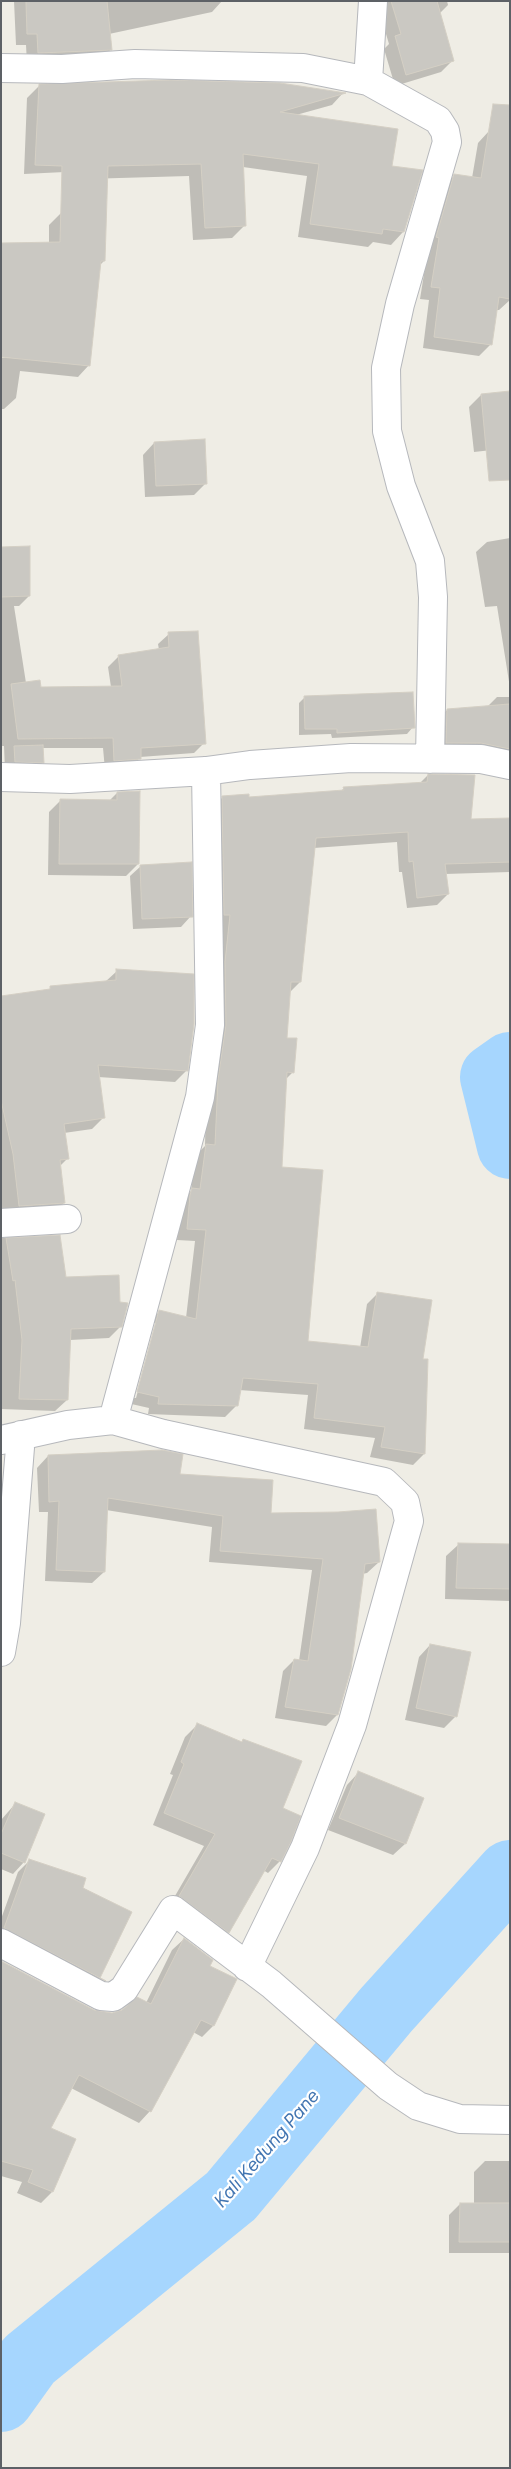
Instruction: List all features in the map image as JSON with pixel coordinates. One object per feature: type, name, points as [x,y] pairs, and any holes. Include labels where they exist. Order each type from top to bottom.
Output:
[{"type":"street","points":[[368,81],[374,1]]},
{"type":"street","points":[[1,68],[62,69],[135,64],[302,68],[368,81],[438,120],[445,131],[447,142],[400,304],[386,368],[387,431],[401,486],[430,561],[433,597],[430,759]]},
{"type":"street","points":[[1,777],[70,779],[206,771],[250,765],[351,758],[482,759],[510,765]]},
{"type":"street","points":[[113,1420],[200,1097],[210,1025],[206,771]]},
{"type":"street","points":[[1,1223],[67,1219]]},
{"type":"street","points":[[1,1652],[6,1623],[11,1438],[68,1425],[113,1420],[163,1434],[384,1482],[405,1502],[409,1521],[352,1725],[305,1848],[247,1968]]},
{"type":"street","points":[[1,1943],[101,1996],[113,1997],[124,1990],[173,1910],[247,1968],[271,1984],[388,2086],[418,2106],[460,2119],[510,2120]]},
{"type":"building","points":[[26,1],[107,1],[112,50],[38,53],[37,34],[27,34]]},
{"type":"building","points":[[391,1],[437,1],[454,61],[406,75],[395,36],[401,34]]},
{"type":"building","points":[[171,80],[280,83],[346,93],[280,112],[398,129],[392,166],[423,170],[404,232],[383,229],[382,234],[310,224],[319,164],[243,154],[246,226],[205,228],[201,164],[108,166],[105,261],[101,261],[90,366],[1,357],[1,243],[60,242],[62,166],[35,165],[39,84]]},
{"type":"building","points":[[493,104],[510,105],[510,299],[499,297],[492,345],[434,337],[440,288],[431,287],[439,238],[436,237],[454,174],[481,178]]},
{"type":"building","points":[[510,391],[510,480],[489,481],[481,394]]},
{"type":"building","points":[[205,439],[207,484],[156,486],[154,442]]},
{"type":"building","points":[[30,546],[30,596],[1,597],[1,547]]},
{"type":"building","points":[[198,631],[206,744],[141,748],[141,759],[114,761],[113,738],[18,739],[11,684],[40,680],[41,687],[122,686],[118,655],[169,647],[168,632]]},
{"type":"building","points":[[413,692],[415,728],[337,733],[337,729],[305,729],[304,696]]},
{"type":"building","points":[[510,704],[510,749],[481,743],[446,743],[447,709]]},
{"type":"building","points":[[43,745],[44,763],[15,762],[14,746]]},
{"type":"building","points":[[428,774],[475,775],[471,819],[510,818],[510,862],[445,864],[449,894],[417,898],[413,861],[409,862],[408,832],[316,838],[301,982],[291,982],[287,1038],[297,1038],[294,1073],[287,1072],[282,1167],[323,1170],[308,1341],[368,1347],[377,1292],[432,1300],[423,1359],[428,1359],[425,1454],[381,1447],[385,1427],[314,1418],[318,1384],[243,1378],[238,1406],[158,1404],[159,1397],[137,1392],[159,1310],[196,1319],[206,1230],[187,1229],[190,1195],[192,1188],[200,1189],[206,1144],[215,1145],[218,1080],[226,1025],[225,962],[230,915],[224,915],[222,796],[249,794],[249,797],[344,790],[343,787],[427,782]]},
{"type":"building","points":[[140,791],[139,864],[59,864],[60,799],[117,800],[117,792]]},
{"type":"building","points":[[192,862],[193,917],[142,919],[140,865]]},
{"type":"building","points":[[116,969],[194,974],[194,1024],[188,1071],[98,1065],[105,1118],[64,1124],[69,1159],[60,1160],[65,1203],[19,1206],[13,1154],[1,1100],[1,996],[50,989],[50,986],[116,980]]},
{"type":"building","points":[[60,1235],[66,1277],[119,1275],[120,1302],[128,1303],[122,1327],[71,1329],[68,1400],[19,1399],[22,1340],[15,1280],[13,1281],[6,1238]]},
{"type":"building","points":[[162,1450],[183,1454],[180,1474],[273,1480],[271,1513],[338,1512],[376,1509],[380,1562],[365,1564],[351,1669],[338,1715],[285,1707],[294,1659],[308,1661],[323,1559],[220,1551],[223,1516],[108,1498],[105,1572],[56,1570],[59,1501],[49,1502],[48,1455]]},
{"type":"building","points":[[458,1543],[510,1544],[510,1589],[456,1588]]},
{"type":"building","points":[[430,1644],[471,1652],[457,1717],[416,1708]]},
{"type":"building","points":[[197,1723],[242,1742],[243,1739],[302,1761],[283,1808],[301,1816],[291,1842],[281,1862],[272,1858],[229,1933],[179,1896],[215,1834],[164,1813],[184,1764],[181,1762]]},
{"type":"building","points":[[358,1771],[424,1798],[406,1844],[339,1818]]},
{"type":"building","points":[[15,1802],[45,1814],[25,1863],[1,1853],[1,1834]]},
{"type":"building","points":[[29,1859],[86,1878],[83,1888],[132,1912],[100,1978],[4,1928]]},
{"type":"building","points":[[184,1938],[213,1960],[210,1966],[237,1979],[214,2026],[201,2020],[151,2112],[79,2075],[51,2128],[76,2139],[53,2192],[28,2182],[33,2170],[1,2161],[1,1961],[94,2010],[112,2013],[122,2010],[137,1997],[151,2004]]},
{"type":"building","points":[[460,2203],[510,2203],[510,2242],[459,2242]]},
{"type":"waterway","name":"Kali Kedung Pane","points":[[510,1065],[493,1077],[510,1146]]},
{"type":"waterway","name":"Kali Kedung Pane","points":[[1,2399],[29,2360],[231,2196],[386,2010],[510,1873]]}]
